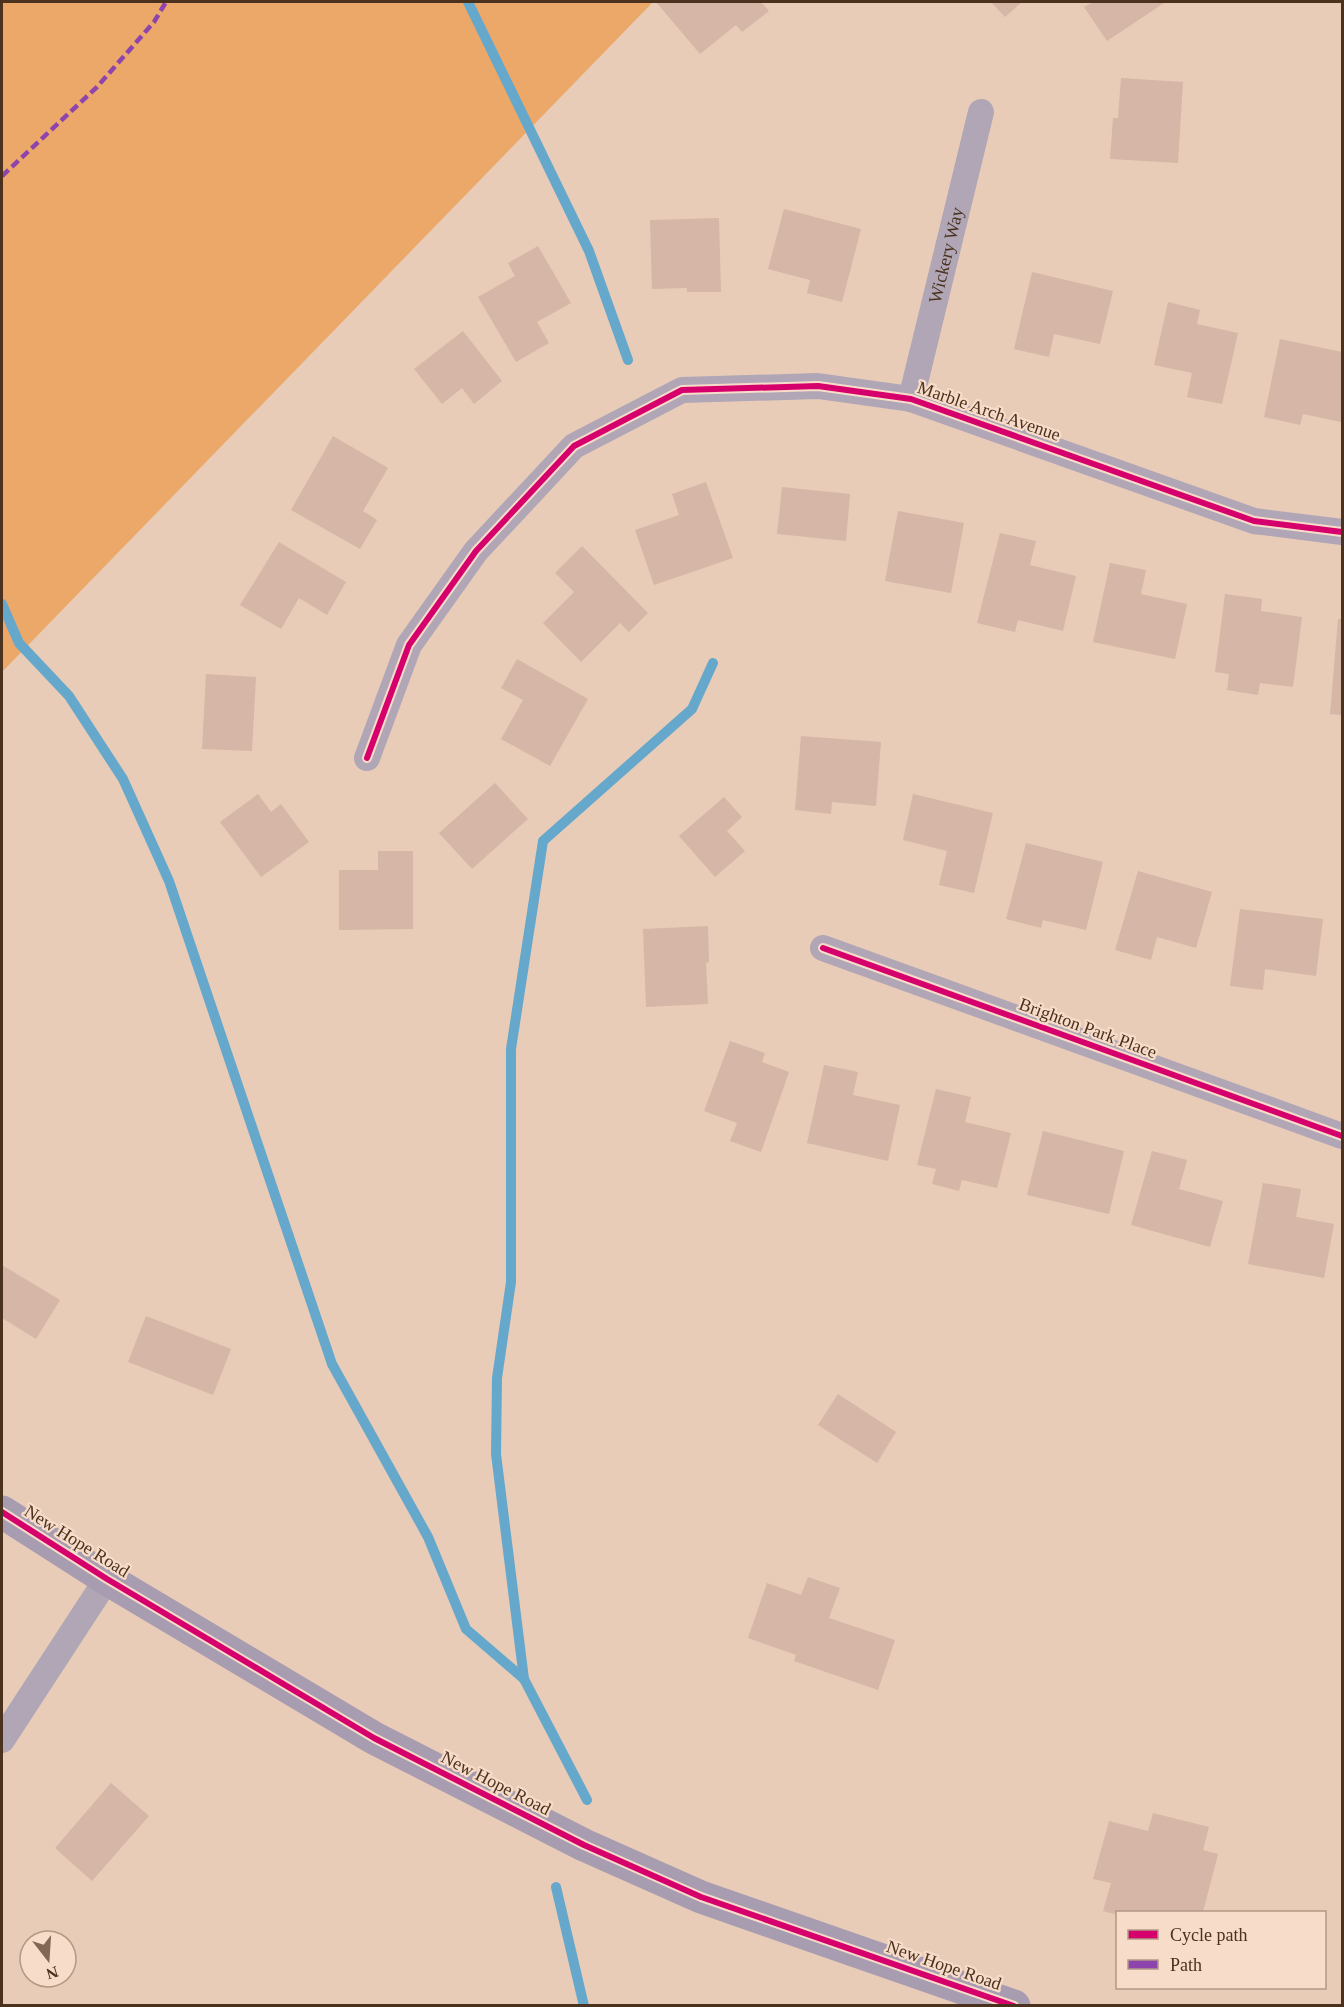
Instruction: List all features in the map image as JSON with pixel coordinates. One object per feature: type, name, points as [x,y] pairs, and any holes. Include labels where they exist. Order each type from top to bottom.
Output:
[{"type":"street","name":"Wickery Way","points":[[911,399],[981,112]]},
{"type":"street","name":"Marble Arch Avenue","points":[[367,758],[409,645],[476,551],[574,446],[682,390],[818,386],[911,399],[1254,521],[1342,532]]},
{"type":"street","name":"Brighton Park Place","points":[[823,948],[1342,1136]]},
{"type":"street","name":"New Hope Road","points":[[2,1512],[107,1579],[374,1738],[584,1845],[701,1897],[1014,2006]]},
{"type":"street","points":[[2,1740],[107,1579]]},
{"type":"shaded area","points":[[2,2],[653,2],[2,672]]},
{"type":"building","points":[[656,2],[761,2],[769,11],[742,32],[736,25],[700,54]]},
{"type":"building","points":[[991,2],[1022,2],[1005,17]]},
{"type":"building","points":[[1093,2],[1164,3],[1107,41],[1084,7]]},
{"type":"building","points":[[1121,78],[1183,82],[1178,163],[1110,159],[1113,118],[1118,118]]},
{"type":"building","points":[[784,209],[861,229],[842,302],[807,293],[810,280],[768,269]]},
{"type":"building","points":[[719,218],[721,292],[687,292],[687,288],[652,289],[650,220]]},
{"type":"building","points":[[538,246],[571,303],[537,322],[549,343],[516,362],[478,297],[515,276],[508,263]]},
{"type":"building","points":[[1032,272],[1113,291],[1100,344],[1054,334],[1049,357],[1014,349]]},
{"type":"building","points":[[1168,302],[1200,310],[1197,324],[1238,333],[1222,404],[1187,397],[1192,373],[1154,365]]},
{"type":"building","points":[[463,331],[502,381],[474,404],[462,388],[442,404],[414,369]]},
{"type":"building","points":[[1280,339],[1342,352],[1341,422],[1303,414],[1300,425],[1264,417]]},
{"type":"building","points":[[333,436],[388,468],[363,511],[377,520],[360,549],[291,510]]},
{"type":"building","points":[[706,482],[733,558],[654,585],[635,530],[679,515],[672,494]]},
{"type":"building","points":[[782,487],[850,494],[846,541],[777,534]]},
{"type":"building","points":[[898,511],[964,523],[951,593],[885,581]]},
{"type":"building","points":[[1000,533],[1036,541],[1030,565],[1076,576],[1063,631],[1018,620],[1015,632],[977,623]]},
{"type":"building","points":[[279,542],[346,582],[327,615],[299,598],[281,629],[240,605]]},
{"type":"building","points":[[582,546],[648,613],[629,632],[620,623],[581,662],[543,623],[574,592],[555,573]]},
{"type":"building","points":[[1110,563],[1146,570],[1141,594],[1187,604],[1175,659],[1093,642]]},
{"type":"building","points":[[1225,594],[1262,599],[1261,611],[1302,617],[1293,687],[1260,683],[1258,695],[1227,690],[1229,674],[1215,672]]},
{"type":"building","points":[[1338,619],[1342,619],[1342,715],[1330,714]]},
{"type":"building","points":[[517,659],[588,699],[550,766],[501,739],[523,700],[501,688]]},
{"type":"building","points":[[206,674],[256,677],[252,751],[202,749]]},
{"type":"building","points":[[801,736],[881,742],[876,806],[832,802],[831,814],[795,810]]},
{"type":"building","points":[[495,783],[528,819],[472,869],[439,833]]},
{"type":"building","points":[[258,794],[271,812],[281,804],[309,842],[261,877],[220,822]]},
{"type":"building","points":[[913,794],[993,813],[974,893],[939,885],[947,851],[903,840]]},
{"type":"building","points":[[724,797],[742,817],[727,831],[745,851],[715,877],[679,836]]},
{"type":"building","points":[[1026,843],[1103,862],[1086,930],[1043,920],[1041,928],[1006,919]]},
{"type":"building","points":[[378,851],[413,851],[413,929],[339,930],[339,870],[378,870]]},
{"type":"building","points":[[1138,871],[1212,892],[1196,948],[1157,937],[1151,960],[1115,950]]},
{"type":"building","points":[[1240,909],[1323,919],[1316,976],[1265,969],[1263,990],[1230,986]]},
{"type":"building","points":[[708,926],[709,962],[706,963],[708,1004],[646,1007],[643,929]]},
{"type":"building","points":[[730,1041],[765,1053],[762,1062],[789,1072],[761,1152],[730,1141],[737,1123],[704,1111]]},
{"type":"building","points":[[824,1065],[858,1072],[853,1095],[900,1105],[888,1161],[807,1143]]},
{"type":"building","points":[[936,1089],[971,1097],[965,1122],[1011,1133],[997,1188],[962,1180],[959,1191],[932,1184],[936,1169],[917,1165]]},
{"type":"building","points":[[1043,1131],[1124,1151],[1109,1214],[1027,1195]]},
{"type":"building","points":[[1152,1151],[1187,1160],[1179,1189],[1223,1201],[1210,1247],[1131,1225]]},
{"type":"building","points":[[1263,1183],[1301,1189],[1296,1217],[1334,1224],[1324,1278],[1248,1264]]},
{"type":"building","points":[[2,1265],[60,1300],[36,1339],[2,1318]]},
{"type":"building","points":[[146,1316],[231,1349],[213,1395],[128,1362]]},
{"type":"building","points":[[838,1394],[896,1432],[877,1463],[818,1425]]},
{"type":"building","points":[[808,1577],[840,1588],[829,1618],[895,1640],[878,1690],[794,1661],[796,1655],[748,1638],[767,1583],[801,1595]]},
{"type":"building","points":[[111,1783],[149,1816],[92,1881],[55,1848]]},
{"type":"building","points":[[1153,1813],[1209,1827],[1203,1850],[1218,1854],[1203,1911],[1116,1911],[1116,1914],[1103,1911],[1111,1883],[1093,1879],[1109,1821],[1148,1831]]},
{"type":"waterway","points":[[468,2],[589,251],[628,360]]},
{"type":"waterway","points":[[2,604],[19,643],[69,696],[123,779],[169,881],[332,1364],[428,1537],[466,1629],[524,1679]]},
{"type":"waterway","points":[[587,1800],[524,1679],[496,1454],[497,1378],[511,1282],[511,1049],[543,841],[692,709],[713,663]]},
{"type":"waterway","points":[[556,1887],[584,2006]]},
{"type":"marked path","points":[[2,176],[97,87],[154,22],[166,2]]},
{"type":"cycle path","points":[[367,758],[409,645],[476,551],[574,446],[682,390],[818,386],[911,399],[1254,521],[1342,532]]},
{"type":"cycle path","points":[[823,948],[1342,1136]]},
{"type":"cycle path","points":[[2,1512],[107,1579],[374,1738],[584,1845],[701,1897],[1014,2006]]}]
